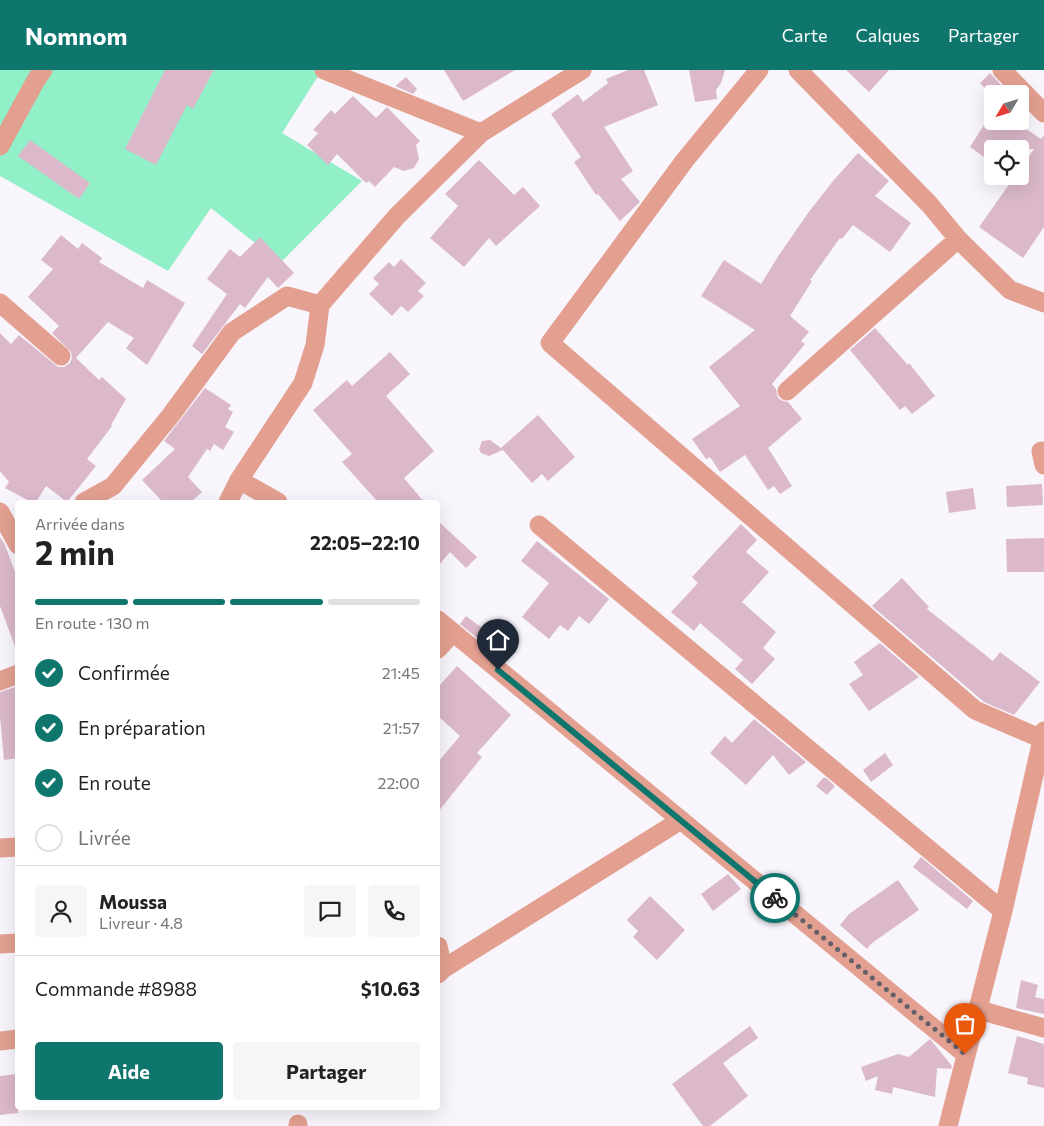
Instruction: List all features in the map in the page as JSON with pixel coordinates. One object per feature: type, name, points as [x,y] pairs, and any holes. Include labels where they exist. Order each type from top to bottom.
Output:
[{"type":"street","points":[[0,146],[43,70]]},
{"type":"street","points":[[324,70],[481,133]]},
{"type":"street","points":[[229,500],[239,480],[303,383],[315,345],[320,306],[397,216],[481,133],[582,70]]},
{"type":"street","points":[[759,70],[685,160],[550,343],[975,710],[1043,735],[979,1010],[965,1054],[948,1126]]},
{"type":"street","points":[[798,70],[930,205],[958,239],[1010,290],[1044,303]]},
{"type":"street","points":[[1002,70],[1044,113]]},
{"type":"street","points":[[787,391],[958,239]]},
{"type":"street","points":[[88,500],[113,486],[171,415],[232,332],[287,296],[320,306]]},
{"type":"street","points":[[0,303],[61,356]]},
{"type":"street","points":[[239,480],[274,500]]},
{"type":"street","points":[[8,520],[15,538]]},
{"type":"street","points":[[539,525],[1003,911]]},
{"type":"street","points":[[440,622],[965,1054]]},
{"type":"street","points":[[440,647],[453,632]]},
{"type":"street","points":[[0,681],[15,675]]},
{"type":"street","points":[[440,971],[681,820]]},
{"type":"street","points":[[0,848],[15,847]]},
{"type":"street","points":[[0,944],[15,943]]},
{"type":"street","points":[[979,1010],[1044,1028]]},
{"type":"street","points":[[0,1041],[15,1039]]},
{"type":"green space","points":[[0,70],[322,70],[282,133],[362,181],[280,263],[211,208],[168,271],[0,176]]},
{"type":"building","points":[[165,70],[214,70],[193,109],[187,105],[156,165],[125,149]]},
{"type":"building","points":[[444,70],[515,70],[463,101]]},
{"type":"building","points":[[628,70],[644,70],[658,105],[604,127],[633,171],[621,179],[640,202],[620,221],[598,194],[596,195],[574,162],[581,157],[551,114],[578,94],[583,102],[608,83],[606,79]]},
{"type":"building","points":[[689,70],[725,70],[721,83],[716,90],[717,99],[695,102]]},
{"type":"building","points":[[846,70],[889,70],[869,92]]},
{"type":"building","points":[[990,73],[1001,85],[984,85],[984,87],[980,83]]},
{"type":"building","points":[[406,77],[417,89],[413,94],[395,86]]},
{"type":"building","points":[[353,96],[376,118],[387,107],[420,141],[416,145],[419,159],[414,168],[404,171],[394,167],[375,187],[369,181],[366,183],[337,154],[328,165],[307,145],[318,133],[313,130],[331,110],[335,114]]},
{"type":"building","points":[[984,125],[984,130],[1028,130],[1041,139],[1044,135],[1044,227],[1023,258],[979,227],[1009,185],[1029,185],[1029,156],[1034,149],[1029,149],[1029,140],[984,140],[984,157],[970,147]]},
{"type":"building","points":[[30,140],[90,183],[79,199],[18,156]]},
{"type":"building","points":[[858,153],[889,181],[875,196],[911,223],[890,252],[853,225],[842,239],[840,238],[810,280],[812,281],[790,316],[809,332],[801,341],[805,344],[772,384],[776,389],[778,398],[788,402],[802,419],[768,448],[792,486],[780,494],[774,486],[768,490],[745,455],[720,472],[710,457],[706,459],[692,439],[740,406],[709,367],[755,330],[701,296],[724,260],[761,284],[808,213]]},
{"type":"building","points":[[479,160],[514,195],[523,187],[540,206],[496,246],[489,238],[464,267],[430,238],[458,206],[445,194]]},
{"type":"building","points":[[61,235],[78,249],[82,243],[102,258],[99,262],[143,288],[147,280],[185,303],[147,365],[126,348],[134,338],[108,322],[76,358],[99,380],[102,377],[126,399],[112,426],[87,459],[96,466],[69,500],[64,500],[46,486],[37,500],[27,500],[5,488],[9,482],[0,471],[0,333],[11,344],[19,335],[58,367],[64,367],[70,363],[72,358],[71,352],[52,333],[59,326],[28,297],[53,269],[41,260]]},
{"type":"building","points":[[260,237],[294,273],[278,288],[268,277],[245,308],[240,304],[202,354],[192,346],[227,294],[207,279],[230,249],[240,257]]},
{"type":"building","points":[[401,259],[426,283],[418,291],[424,296],[408,312],[401,306],[392,316],[369,294],[379,284],[373,278],[389,262],[394,267]]},
{"type":"building","points":[[875,328],[908,365],[909,363],[935,396],[912,414],[905,406],[900,410],[850,350]]},
{"type":"building","points":[[390,352],[410,374],[386,396],[434,451],[404,478],[422,500],[376,500],[342,462],[352,454],[313,410],[347,380],[352,386]]},
{"type":"building","points":[[205,388],[231,405],[228,409],[233,412],[225,427],[234,432],[223,450],[214,444],[210,451],[207,449],[188,477],[202,492],[193,500],[161,500],[142,480],[175,449],[164,441]]},
{"type":"building","points":[[538,415],[575,457],[548,481],[542,474],[532,483],[503,450],[489,456],[481,453],[479,449],[482,441],[490,440],[501,448]]},
{"type":"building","points":[[1042,484],[1043,505],[1007,507],[1006,486]]},
{"type":"building","points":[[973,488],[976,509],[949,513],[946,492]]},
{"type":"building","points":[[440,523],[477,557],[466,568],[450,552],[440,564]]},
{"type":"building","points":[[741,524],[757,540],[746,552],[769,572],[742,602],[776,632],[763,648],[775,659],[752,684],[735,669],[743,660],[700,623],[694,631],[671,612],[698,583],[692,577]]},
{"type":"building","points":[[0,537],[15,572],[15,646],[0,606]]},
{"type":"building","points":[[1044,538],[1044,572],[1007,572],[1006,539]]},
{"type":"building","points":[[537,541],[609,599],[589,624],[579,616],[568,631],[560,625],[549,639],[522,617],[549,583],[521,561]]},
{"type":"building","points":[[902,578],[929,607],[927,609],[993,661],[1000,652],[1040,682],[1014,715],[984,702],[872,606]]},
{"type":"building","points":[[466,616],[489,633],[482,642],[460,624]]},
{"type":"building","points":[[880,643],[919,677],[869,711],[849,684],[863,675],[854,662]]},
{"type":"building","points":[[457,666],[511,715],[477,753],[482,757],[440,810],[440,760],[460,736],[440,718],[440,685]]},
{"type":"building","points":[[15,687],[15,758],[4,760],[0,717],[0,692]]},
{"type":"building","points":[[754,719],[806,762],[789,775],[773,755],[746,785],[710,753],[725,736],[732,743]]},
{"type":"building","points":[[885,753],[893,765],[871,782],[863,770]]},
{"type":"building","points":[[823,778],[826,778],[835,786],[827,795],[816,786]]},
{"type":"building","points":[[921,857],[973,901],[967,909],[913,867]]},
{"type":"building","points":[[728,874],[741,889],[713,911],[701,894]]},
{"type":"building","points":[[898,880],[919,910],[872,943],[867,949],[840,925],[849,914]]},
{"type":"building","points":[[650,896],[685,930],[657,960],[633,937],[638,931],[627,920]]},
{"type":"building","points":[[1021,980],[1038,985],[1035,997],[1044,999],[1044,1014],[1016,1008]]},
{"type":"building","points":[[750,1026],[758,1038],[723,1063],[748,1096],[710,1126],[703,1126],[672,1084]]},
{"type":"building","points":[[1017,1036],[1044,1044],[1044,1088],[1027,1084],[1028,1078],[1008,1073]]},
{"type":"building","points":[[930,1039],[952,1066],[951,1069],[937,1068],[935,1097],[893,1087],[892,1094],[875,1090],[878,1076],[866,1081],[861,1067],[898,1054],[909,1057]]},
{"type":"building","points":[[15,1074],[15,1110],[18,1110],[18,1113],[0,1115],[0,1076]]},
{"type":"way so far","points":[[775,898],[965,1054]]},
{"type":"route","points":[[498,670],[775,898]]}]
